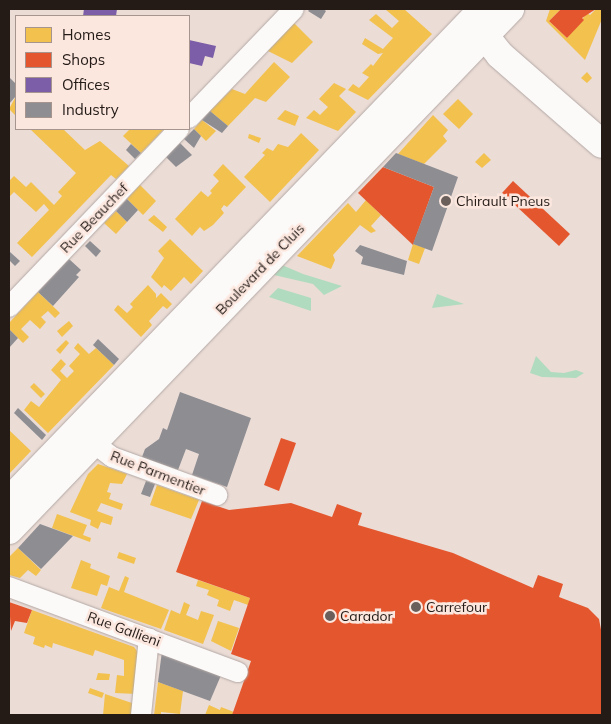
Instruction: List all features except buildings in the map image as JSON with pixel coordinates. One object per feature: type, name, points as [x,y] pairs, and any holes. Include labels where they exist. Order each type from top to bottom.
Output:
[{"type":"main road","name":"Boulevard de Cluis","points":[[9,530],[85,436],[475,19],[510,9]]},
{"type":"main road","points":[[475,19],[602,144]]},
{"type":"main road","name":"Boulevard de Cluis","points":[[9,501],[85,436]]},
{"type":"street","points":[[190,117],[294,9]]},
{"type":"street","name":"Rue Beauchef","points":[[9,307],[178,130]]},
{"type":"street","name":"Rue Parmentier","points":[[85,436],[112,457],[217,495]]},
{"type":"street","name":"Rue Gallieni","points":[[9,586],[238,672]]},
{"type":"street","points":[[141,715],[149,638]]},
{"type":"green space","points":[[282,265],[303,274],[342,286],[324,295],[313,284],[274,275]]},
{"type":"green space","points":[[278,288],[311,298],[311,311],[269,297]]},
{"type":"green space","points":[[437,294],[464,304],[432,308]]},
{"type":"green space","points":[[536,356],[551,372],[564,373],[576,370],[584,373],[576,378],[542,377],[530,373]]},
{"type":"place","name":"Chirault Pneus","points":[[446,201]]},
{"type":"place","name":"Carrefour","points":[[416,607]]},
{"type":"place","name":"Carador","points":[[330,616]]}]
